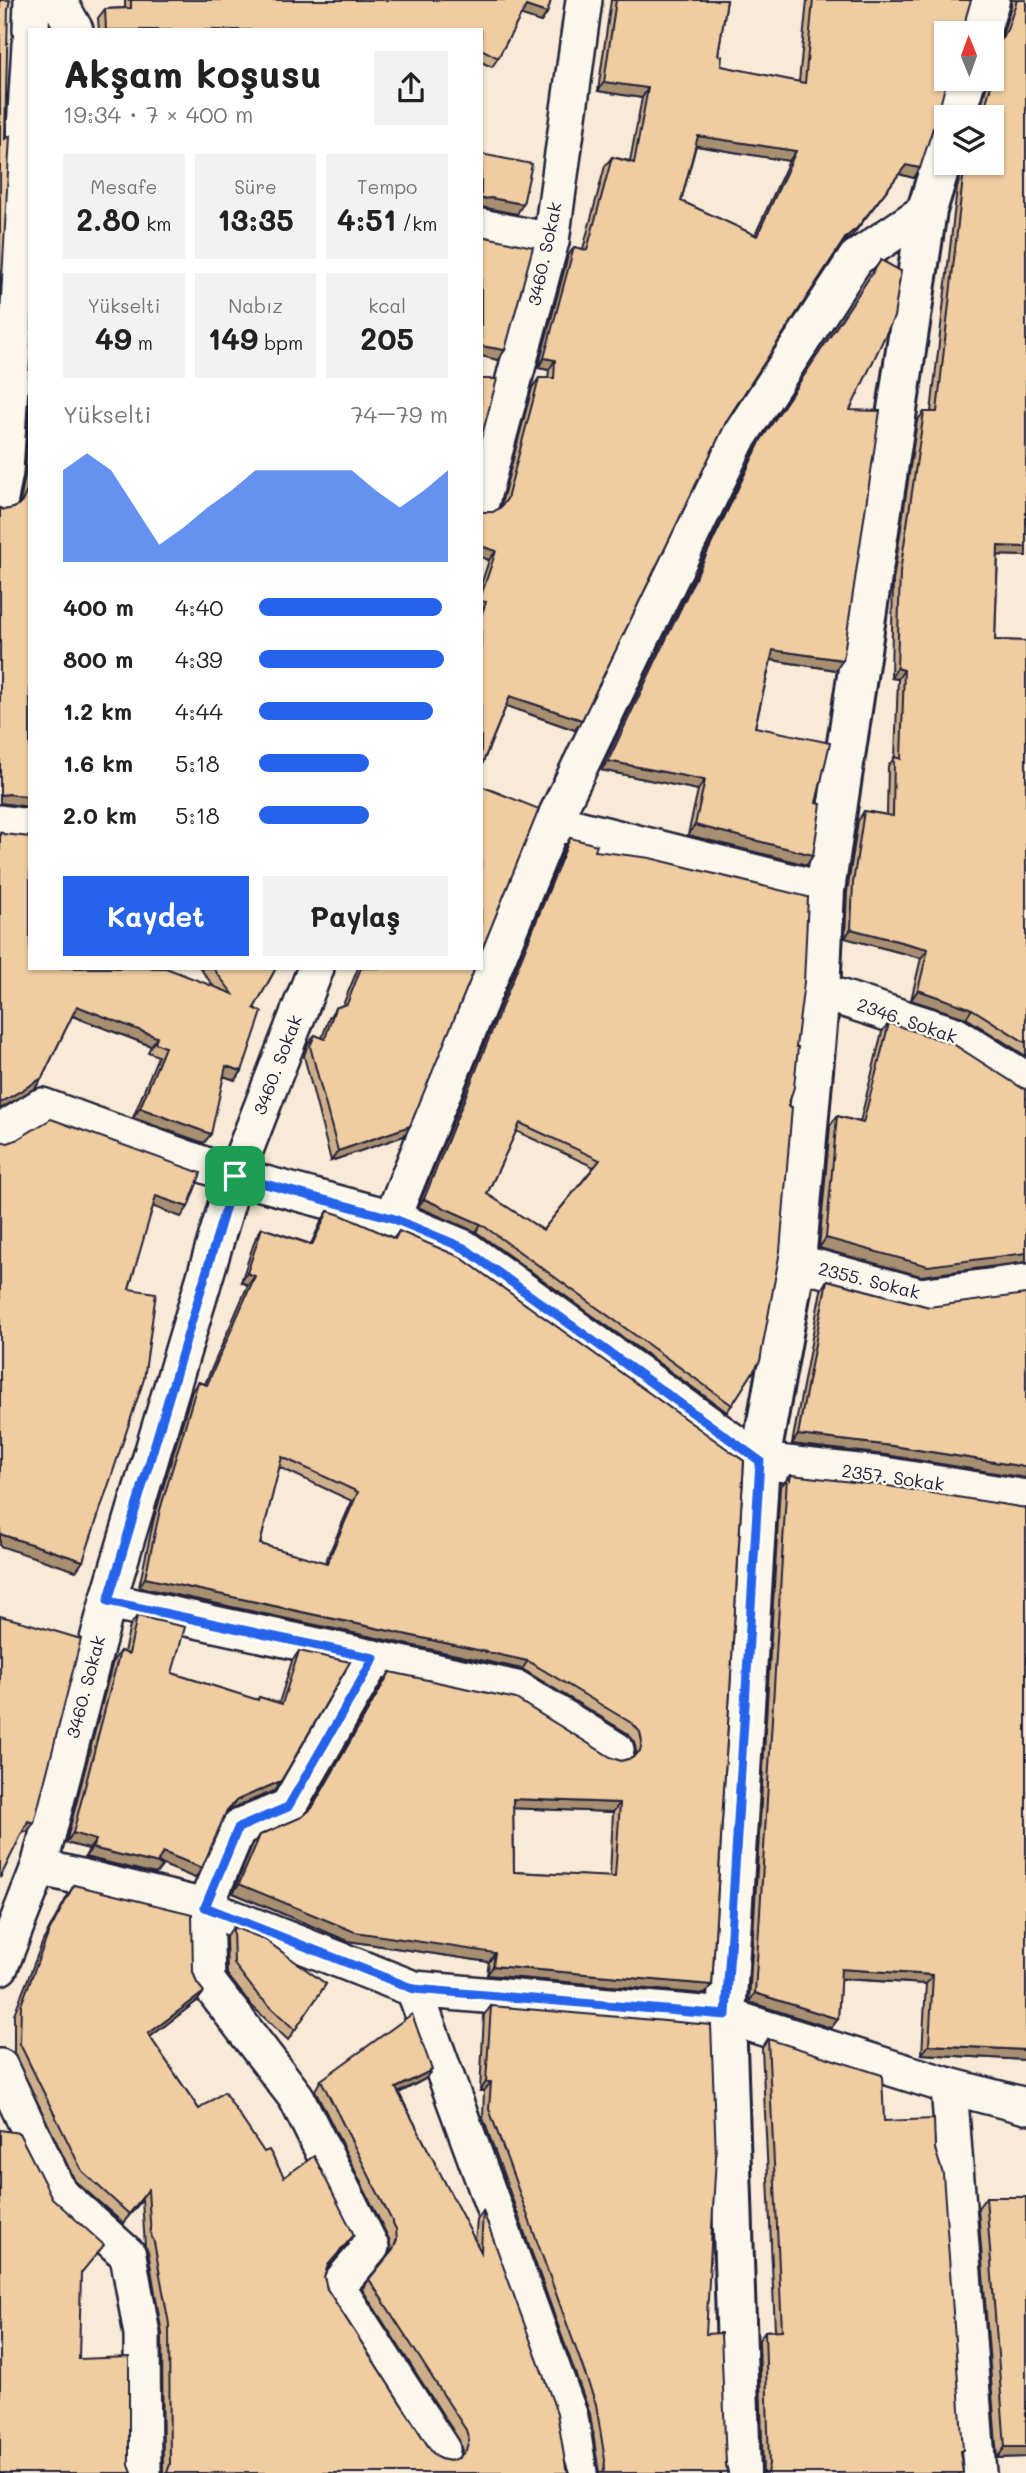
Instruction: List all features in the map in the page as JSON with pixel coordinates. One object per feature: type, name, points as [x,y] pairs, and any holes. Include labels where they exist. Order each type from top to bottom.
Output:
[{"type":"street","points":[[31,28],[32,0]]},
{"type":"street","points":[[58,0],[74,28]]},
{"type":"street","name":"3460. Sokak","points":[[483,495],[551,241],[584,0]]},
{"type":"street","points":[[984,21],[990,0]]},
{"type":"street","points":[[11,482],[28,90]]},
{"type":"street","points":[[741,2473],[726,2015],[760,1461],[796,1262],[820,991],[825,890],[927,210],[938,175]]},
{"type":"street","points":[[392,1218],[553,822],[737,440],[856,258],[927,210]]},
{"type":"street","points":[[483,227],[551,241]]},
{"type":"street","points":[[553,822],[825,890]]},
{"type":"street","points":[[0,823],[28,827]]},
{"type":"street","name":"3460. Sokak","points":[[2,1956],[38,1867],[108,1601],[235,1176],[315,970]]},
{"type":"street","name":"2346. Sokak","points":[[820,991],[956,1035],[1026,1080]]},
{"type":"street","points":[[0,1132],[41,1106],[235,1176],[392,1218],[464,1248],[760,1461]]},
{"type":"street","name":"2355. Sokak","points":[[796,1262],[920,1296],[1026,1282]]},
{"type":"street","name":"2357. Sokak","points":[[760,1461],[884,1475],[1026,1498]]},
{"type":"street","points":[[108,1601],[517,1689],[616,1750]]},
{"type":"street","points":[[374,1658],[288,1807],[238,1828],[205,1907],[207,1981],[296,2097],[371,2247],[337,2287],[442,2449]]},
{"type":"street","points":[[38,1867],[205,1907],[414,1989],[726,2015],[949,2086],[1026,2106]]},
{"type":"street","points":[[414,1989],[570,2417],[579,2473]]},
{"type":"street","points":[[0,2067],[59,2193],[128,2255],[142,2334],[143,2473]]},
{"type":"street","points":[[949,2086],[978,2473]]},
{"type":"building","points":[[0,0],[10,0],[5,139],[10,136],[0,315]]},
{"type":"building","points":[[131,0],[551,0],[547,13],[526,6],[498,58],[483,50],[483,28],[106,28],[105,9],[131,8]]},
{"type":"building","points":[[616,0],[727,0],[718,55],[722,56],[721,66],[805,83],[813,0],[971,0],[966,21],[934,21],[934,91],[944,91],[941,105],[934,105],[934,127],[920,168],[906,165],[857,228],[846,237],[727,420],[582,720],[510,696],[483,762],[483,610],[486,602],[483,601],[483,590],[496,551],[483,547],[483,512],[493,512],[507,499],[539,378],[554,378],[555,360],[544,358],[574,247],[587,250],[612,157],[634,163],[648,88],[604,82]],"holes":[[[698,136],[796,151],[757,236],[681,201]]]},
{"type":"building","points":[[1017,0],[1026,0],[1026,547],[998,546],[995,640],[1026,641],[1026,1043],[972,1009],[918,990],[928,949],[851,929],[853,883],[864,811],[893,816],[894,757],[901,759],[904,670],[897,668],[900,572],[924,412],[937,412],[963,178],[964,175],[1004,175],[1004,105],[986,105],[989,91],[1004,91],[1004,35]]},
{"type":"building","points":[[483,154],[532,164],[523,204],[483,199]]},
{"type":"building","points":[[483,236],[533,247],[505,350],[483,346]]},
{"type":"building","points":[[881,260],[901,271],[894,317],[850,410],[880,411],[843,660],[773,650],[755,727],[830,743],[816,803],[821,804],[813,855],[695,825],[705,780],[608,761],[761,440]]},
{"type":"building","points":[[483,379],[497,379],[483,432]]},
{"type":"building","points":[[28,484],[28,797],[0,795],[0,508],[14,508],[22,502]]},
{"type":"building","points":[[483,787],[539,809],[483,947]]},
{"type":"building","points":[[0,832],[28,837],[28,970],[171,970],[233,994],[215,970],[275,970],[254,1008],[262,1012],[242,1071],[226,1066],[211,1134],[140,1108],[165,1047],[155,1043],[157,1037],[77,1006],[42,1078],[0,1103]]},
{"type":"building","points":[[570,838],[597,845],[595,851],[650,858],[808,897],[798,1047],[794,1087],[788,1106],[792,1107],[780,1251],[760,1361],[732,1405],[481,1224],[424,1199]],"holes":[[[520,1123],[600,1160],[543,1230],[487,1194]]]},
{"type":"building","points":[[360,970],[474,970],[410,1126],[338,1151],[310,1046],[315,1035],[325,1039],[335,1008],[347,1004]]},
{"type":"building","points":[[889,1023],[953,1044],[1026,1089],[1026,1253],[928,1266],[826,1238],[837,1116],[863,1123]]},
{"type":"building","points":[[51,1119],[201,1173],[188,1207],[156,1196],[129,1289],[156,1293],[144,1379],[83,1561],[0,1534],[0,1141],[8,1143],[16,1140]]},
{"type":"building","points":[[328,1211],[395,1239],[399,1231],[460,1257],[744,1461],[712,1985],[493,1966],[495,1953],[355,1932],[239,1884],[260,1835],[302,1817],[312,1808],[390,1672],[516,1699],[621,1761],[632,1758],[640,1751],[642,1742],[640,1732],[633,1724],[528,1661],[145,1578],[160,1510],[198,1382],[207,1385],[255,1276],[247,1273],[262,1228],[312,1245]],"holes":[[[282,1457],[358,1492],[327,1563],[260,1544]],[[513,1799],[620,1803],[615,1877],[514,1872]]]},
{"type":"building","points":[[827,1280],[929,1307],[1026,1294],[1026,1467],[893,1446],[798,1435]]},
{"type":"building","points":[[791,1475],[888,1486],[1026,1508],[1026,2050],[929,2045],[933,1975],[841,1969],[838,2019],[755,1993],[787,1478],[790,1480]]},
{"type":"building","points":[[0,1616],[81,1639],[34,1823],[28,1821],[0,1878]]},
{"type":"building","points":[[137,1616],[185,1627],[172,1673],[258,1700],[259,1697],[282,1704],[299,1651],[350,1662],[281,1781],[237,1800],[227,1810],[202,1868],[163,1852],[158,1861],[163,1865],[92,1848],[96,1840],[73,1833],[120,1651],[129,1654]]},
{"type":"building","points":[[74,1885],[192,1914],[193,1972],[204,1992],[148,2034],[199,2109],[224,2092],[264,2152],[269,2150],[284,2177],[314,2156],[354,2235],[328,2265],[324,2277],[327,2289],[432,2452],[440,2459],[450,2461],[459,2458],[466,2450],[469,2440],[466,2430],[369,2279],[393,2250],[397,2239],[396,2229],[321,2080],[412,2014],[432,2070],[396,2088],[481,2252],[483,2211],[557,2413],[569,2473],[167,2473],[170,2464],[169,2324],[151,2237],[148,2190],[129,2214],[82,2171],[20,2044],[21,2005],[49,1932]]},
{"type":"building","points":[[233,1927],[264,1939],[326,1984],[295,2030],[258,1995],[234,1964]]},
{"type":"building","points":[[491,2006],[711,2025],[716,2156],[706,2334],[721,2333],[728,2473],[602,2473],[605,2460],[596,2404],[489,2109],[491,2082],[486,2082]]},
{"type":"building","points":[[768,2039],[882,2075],[884,2121],[934,2119],[935,2149],[943,2174],[963,2473],[767,2473],[769,2464],[765,2331],[782,2330]]},
{"type":"building","points":[[0,2130],[19,2133],[52,2198],[104,2245],[81,2273],[79,2359],[129,2357],[129,2465],[132,2473],[0,2473]]},
{"type":"building","points":[[986,2197],[1026,2197],[1026,2447],[1005,2447]]},
{"type":"route","points":[[235,1176],[392,1218],[464,1248],[760,1461],[726,2015],[414,1989],[205,1907],[238,1828],[288,1807],[374,1658],[108,1601],[235,1176]]}]
